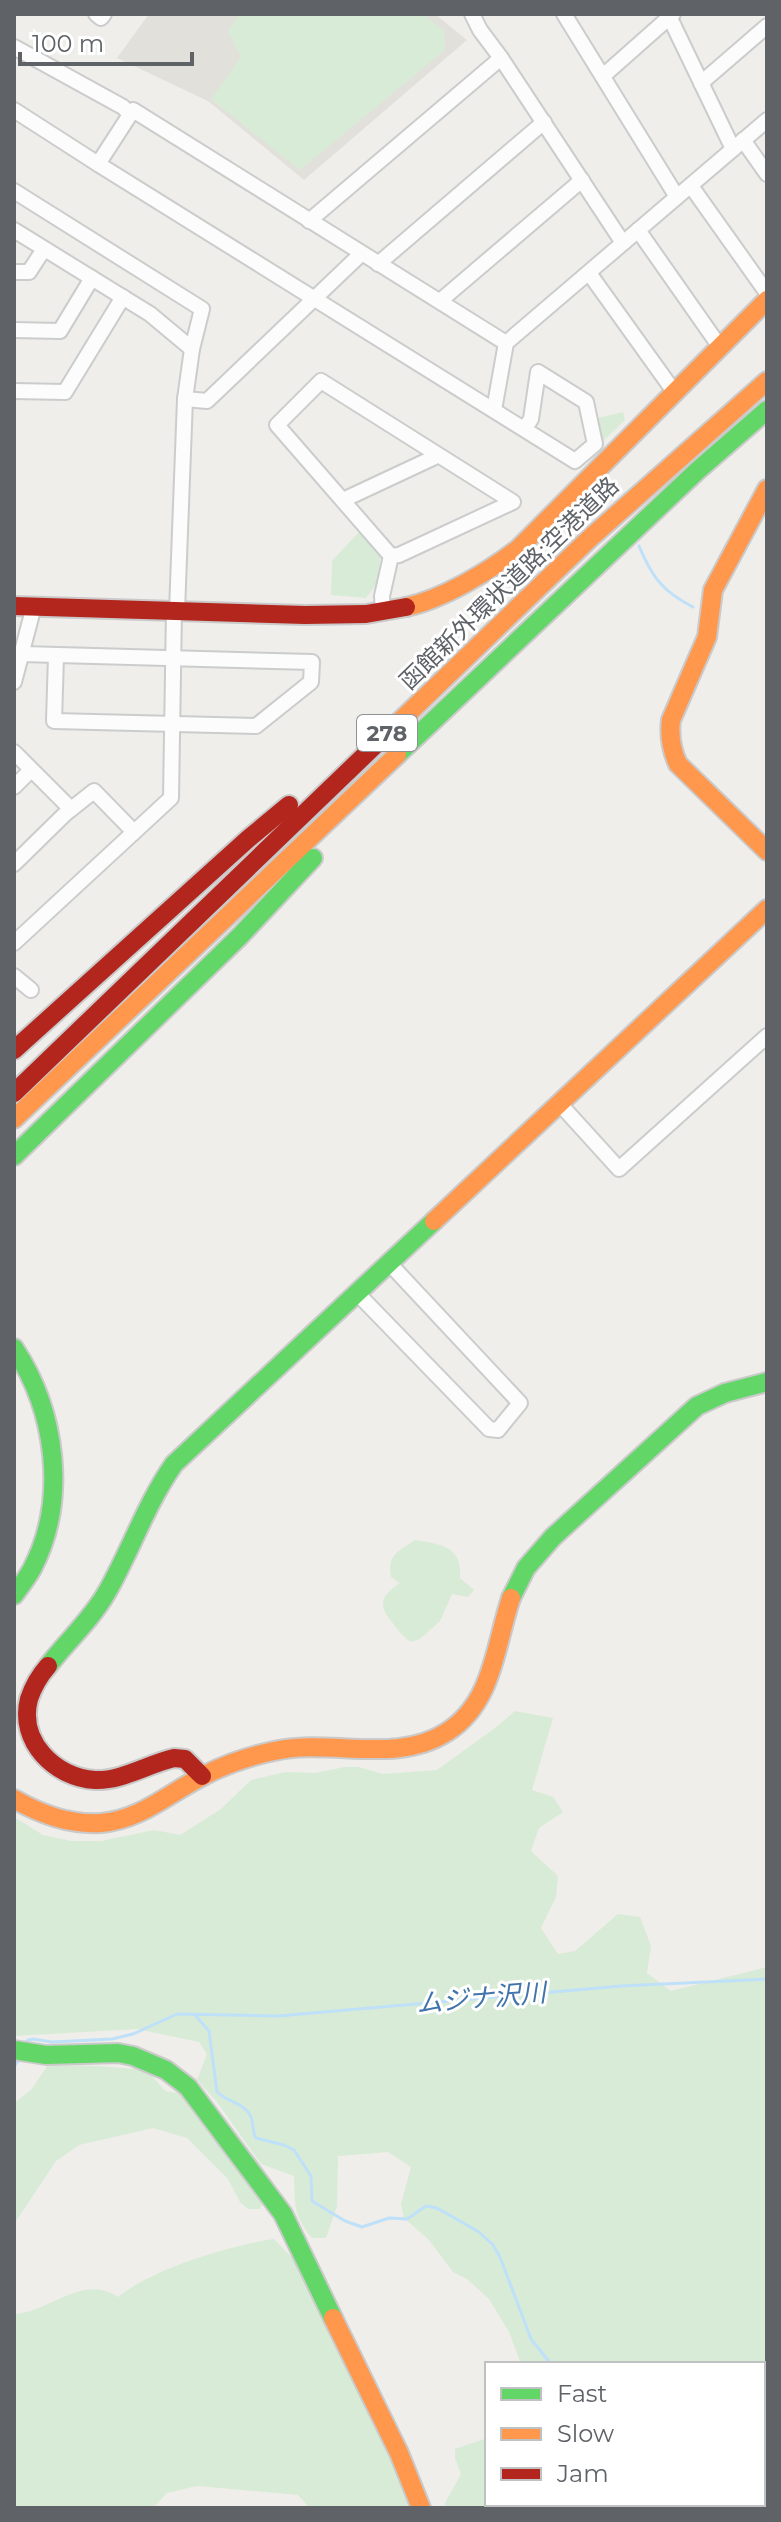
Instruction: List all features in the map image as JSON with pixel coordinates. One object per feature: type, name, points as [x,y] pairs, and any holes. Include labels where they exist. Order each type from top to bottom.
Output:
[{"type":"main road","points":[[14,606],[329,616],[383,612],[431,599],[497,565],[518,549],[767,300]]},
{"type":"main road","name":"函館新外環状道路;空港道路","points":[[14,1093],[545,582],[681,455],[767,381]]},
{"type":"main road","name":"函館新外環状道路;空港道路","points":[[14,1119],[697,471],[767,410]]},
{"type":"main road","points":[[767,489],[713,590],[707,637],[671,720],[669,732],[670,749],[678,764],[767,851]]},
{"type":"main road","points":[[14,1050],[248,839],[545,582]]},
{"type":"main road","points":[[14,1156],[240,936],[507,651]]},
{"type":"main road","points":[[202,1776],[185,1759],[174,1758],[104,1779],[81,1778],[68,1775],[34,1745],[28,1713],[34,1685],[83,1627],[106,1594],[149,1501],[166,1475],[767,909]]},
{"type":"main road","points":[[14,1348],[22,1357],[40,1394],[52,1446],[52,1490],[46,1530],[32,1567],[14,1595]]},
{"type":"main road","points":[[14,1799],[43,1814],[100,1823],[152,1808],[202,1776],[244,1757],[286,1749],[395,1750],[421,1744],[450,1731],[470,1713],[481,1694],[506,1611],[519,1580],[552,1537],[697,1406],[725,1393],[767,1382]]},
{"type":"main road","points":[[20,2051],[46,2055],[118,2053],[133,2056],[166,2070],[188,2087],[283,2214],[399,2453],[421,2508]]},
{"type":"street","points":[[96,14],[101,18],[104,14]]},
{"type":"street","points":[[472,14],[623,243]]},
{"type":"street","points":[[564,14],[677,197]]},
{"type":"street","points":[[603,76],[670,15],[701,83],[738,145],[767,174]]},
{"type":"street","points":[[701,83],[767,26]]},
{"type":"street","points":[[14,47],[123,107],[130,114]]},
{"type":"street","points":[[309,221],[501,58]]},
{"type":"street","points":[[14,110],[575,461],[595,444],[586,402],[538,372],[531,419],[525,428]]},
{"type":"street","points":[[98,164],[133,110],[506,343]]},
{"type":"street","points":[[494,410],[506,343],[767,120]]},
{"type":"street","points":[[378,264],[544,122]]},
{"type":"street","points":[[440,301],[582,180]]},
{"type":"street","points":[[691,186],[767,293]]},
{"type":"street","points":[[14,191],[202,309],[192,349],[185,399],[173,659],[171,798],[14,943]]},
{"type":"street","points":[[14,230],[150,314],[192,349]]},
{"type":"street","points":[[638,230],[720,347]]},
{"type":"street","points":[[14,272],[29,272],[44,249]]},
{"type":"street","points":[[185,399],[207,401],[361,254]]},
{"type":"street","points":[[589,273],[675,393]]},
{"type":"street","points":[[14,330],[60,331],[92,278]]},
{"type":"street","points":[[14,391],[65,392],[123,297]]},
{"type":"street","points":[[321,381],[513,502],[391,556],[277,425],[321,381]]},
{"type":"street","points":[[343,500],[437,456]]},
{"type":"street","points":[[383,612],[382,596],[391,556]]},
{"type":"street","points":[[14,682],[34,606]]},
{"type":"street","points":[[22,654],[312,662],[311,682],[256,726],[54,721],[56,656]]},
{"type":"street","points":[[14,752],[71,809]]},
{"type":"street","points":[[14,787],[31,770]]},
{"type":"street","points":[[14,864],[94,791],[134,832]]},
{"type":"street","points":[[14,976],[31,990]]},
{"type":"street","points":[[559,1103],[619,1169],[767,1036]]},
{"type":"street","points":[[357,1293],[489,1429],[498,1430],[520,1403],[389,1263]]},
{"type":"shaded area","points":[[149,14],[435,14],[467,40],[304,180],[208,101],[117,58]]},
{"type":"green space","points":[[240,14],[423,14],[444,31],[445,50],[300,170],[211,99],[241,57],[228,30]]},
{"type":"green space","points":[[623,412],[625,420],[603,441],[598,418]]},
{"type":"green space","points":[[361,530],[381,553],[377,583],[366,598],[331,595],[332,561]]},
{"type":"green space","points":[[415,1540],[441,1545],[454,1553],[460,1567],[460,1578],[474,1590],[468,1597],[452,1594],[440,1621],[420,1639],[411,1642],[387,1616],[383,1605],[389,1592],[400,1583],[391,1577],[392,1558]]},
{"type":"green space","points":[[515,1711],[553,1718],[532,1790],[553,1797],[563,1812],[539,1828],[531,1851],[558,1876],[556,1897],[541,1928],[558,1954],[575,1951],[618,1914],[640,1917],[651,1946],[647,1973],[671,1991],[767,1967],[767,2508],[639,2508],[765,2506],[765,2362],[520,2362],[509,2332],[489,2299],[467,2279],[453,2272],[429,2240],[404,2218],[401,2204],[411,2167],[388,2152],[338,2156],[337,2206],[326,2238],[312,2238],[296,2209],[294,2176],[261,2164],[217,2102],[197,2080],[207,2054],[199,2042],[137,2029],[14,2036],[14,1817],[43,1835],[71,1841],[101,1841],[154,1830],[180,1835],[221,1809],[251,1780],[286,1772],[315,1773],[345,1767],[359,1767],[383,1774],[437,1770]]},
{"type":"green space","points":[[48,2065],[147,2070],[165,2091],[183,2094],[263,2201],[260,2209],[248,2209],[240,2202],[228,2179],[187,2138],[153,2128],[79,2145],[56,2161],[14,2224],[14,2103],[31,2090]]},
{"type":"green space","points":[[274,2239],[298,2264],[410,2496],[408,2508],[310,2508],[298,2495],[197,2486],[167,2493],[153,2508],[14,2508],[14,2314],[28,2312],[79,2291],[105,2291],[118,2297],[151,2277],[192,2260]]},
{"type":"green space","points":[[485,2439],[485,2506],[584,2506],[444,2508],[461,2474],[455,2449]]},
{"type":"waterway","points":[[639,546],[659,582],[693,607]]},
{"type":"waterway","name":"ムジナ沢川","points":[[24,2044],[33,2039],[52,2042],[112,2039],[133,2034],[177,2014],[278,2016],[621,1986],[767,1979]]},
{"type":"waterway","points":[[195,2015],[209,2031],[217,2092],[248,2112],[256,2138],[294,2150],[311,2176],[312,2201],[345,2221],[362,2227],[389,2218],[407,2219],[426,2206],[437,2208],[479,2232],[500,2257],[531,2339],[549,2362]]},
{"type":"waterway","points":[[14,2067],[19,2059]]},
{"type":"traffic: fast","points":[[397,755],[697,471],[767,410]]},
{"type":"traffic: fast","points":[[14,1156],[240,936],[313,858]]},
{"type":"traffic: fast","points":[[48,1666],[101,1602],[174,1464],[434,1221]]},
{"type":"traffic: fast","points":[[14,1348],[40,1399],[48,1427],[53,1485],[43,1542],[32,1569],[14,1595]]},
{"type":"traffic: fast","points":[[511,1598],[526,1568],[553,1537],[697,1406],[725,1393],[767,1382]]},
{"type":"traffic: fast","points":[[14,2050],[46,2055],[118,2053],[133,2056],[166,2070],[188,2087],[283,2214],[333,2318]]},
{"type":"traffic: slow","points":[[406,607],[465,584],[518,549],[767,300]]},
{"type":"traffic: slow","points":[[393,728],[589,539],[767,381]]},
{"type":"traffic: slow","points":[[767,489],[713,590],[707,637],[671,720],[670,732],[678,764],[767,851]]},
{"type":"traffic: slow","points":[[14,1119],[397,755]]},
{"type":"traffic: slow","points":[[434,1221],[767,909]]},
{"type":"traffic: slow","points":[[14,1799],[56,1817],[78,1822],[116,1821],[155,1804],[213,1771],[265,1753],[317,1747],[385,1749],[427,1742],[447,1732],[474,1706],[490,1672],[511,1598]]},
{"type":"traffic: slow","points":[[333,2318],[399,2453],[421,2508]]},
{"type":"traffic: jam","points":[[14,606],[305,615],[366,614],[406,607]]},
{"type":"traffic: jam","points":[[14,1093],[393,728]]},
{"type":"traffic: jam","points":[[14,1050],[289,805]]},
{"type":"traffic: jam","points":[[48,1666],[29,1699],[27,1714],[35,1743],[54,1765],[80,1778],[105,1780],[174,1758],[185,1759],[202,1776]]}]
